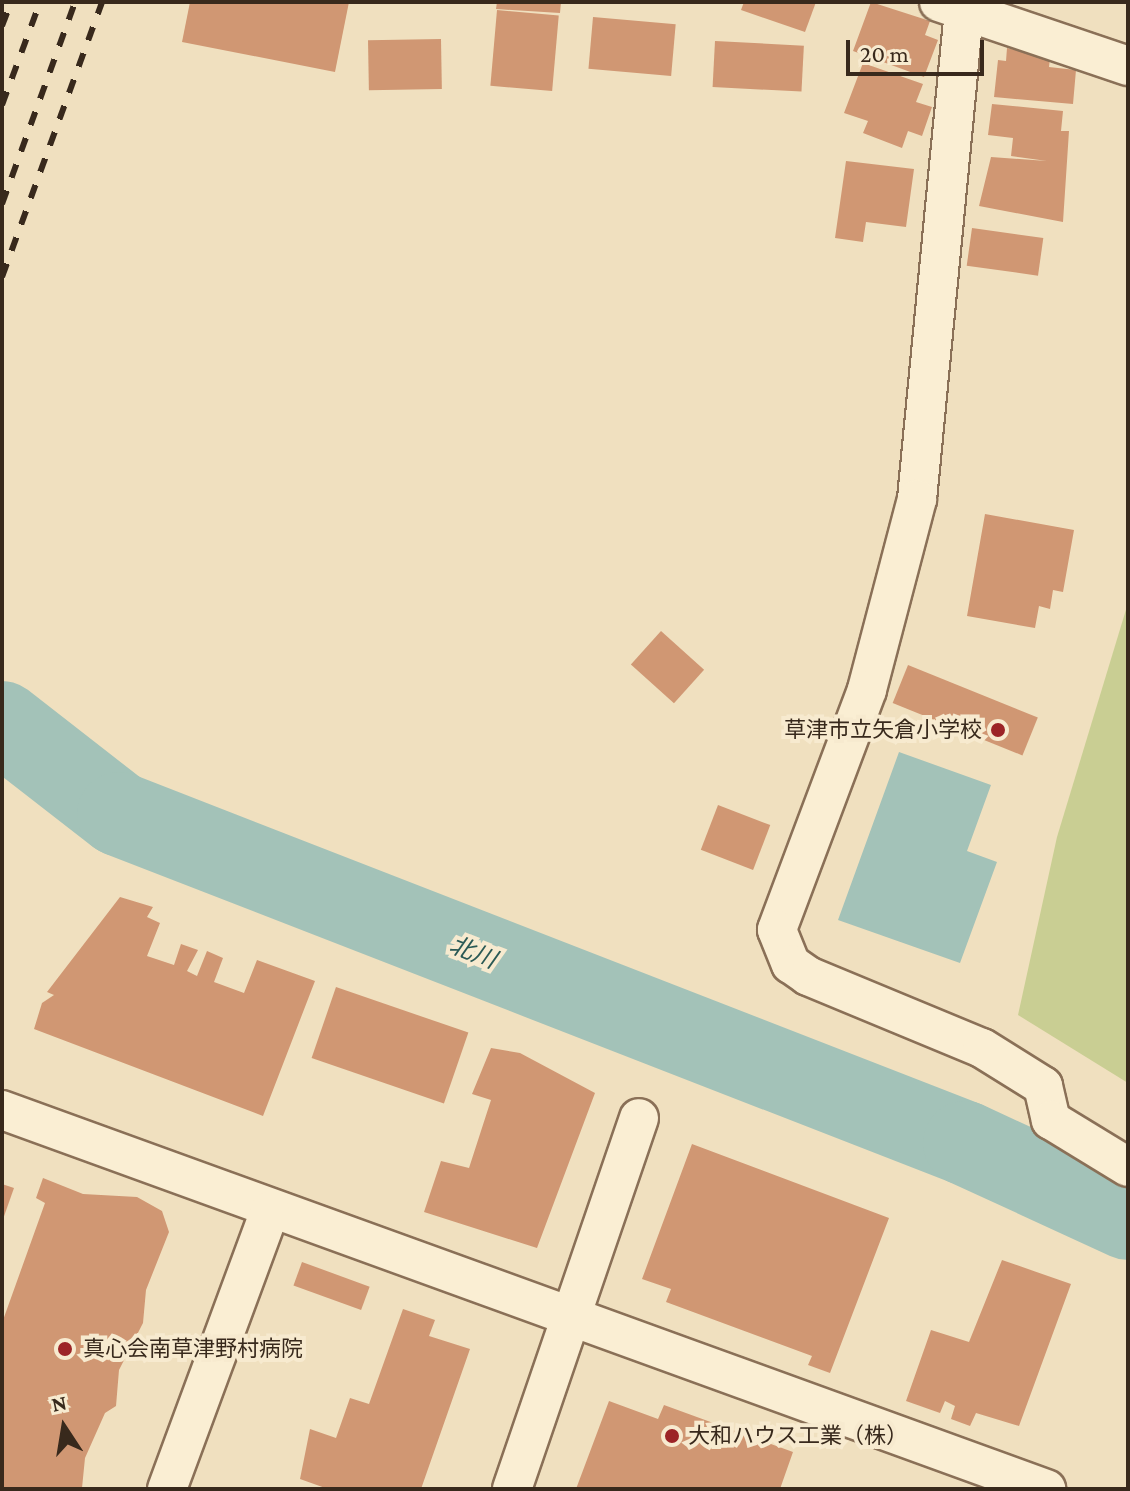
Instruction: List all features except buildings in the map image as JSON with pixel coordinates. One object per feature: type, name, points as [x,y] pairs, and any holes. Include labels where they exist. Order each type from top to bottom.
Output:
[{"type":"street","points":[[1128,66],[952,6],[917,499],[867,690],[777,930],[791,964],[808,976],[982,1048],[1043,1086],[1051,1120],[1128,1167]]},
{"type":"street","points":[[2,1110],[270,1210],[1046,1489]]},
{"type":"street","points":[[512,1489],[574,1318],[639,1118]]},
{"type":"street","points":[[167,1489],[270,1210]]},
{"type":"green space","points":[[1128,603],[1128,1083],[1018,1015],[1057,837]]},
{"type":"water","points":[[899,752],[991,785],[967,851],[997,862],[960,963],[838,920]]},
{"type":"waterway","name":"北川","points":[[2,723],[119,814],[965,1143],[1128,1218]]},
{"type":"railway","points":[[2,26],[11,2]]},
{"type":"railway","points":[[2,105],[40,2]]},
{"type":"railway","points":[[2,204],[75,2]]},
{"type":"railway","points":[[2,277],[102,2]]},
{"type":"place","name":"草津市立矢倉小学校","points":[[998,730]]},
{"type":"place","name":"真心会南草津野村病院","points":[[65,1349]]},
{"type":"place","name":"大和ハウス工業（株）","points":[[672,1436]]}]
